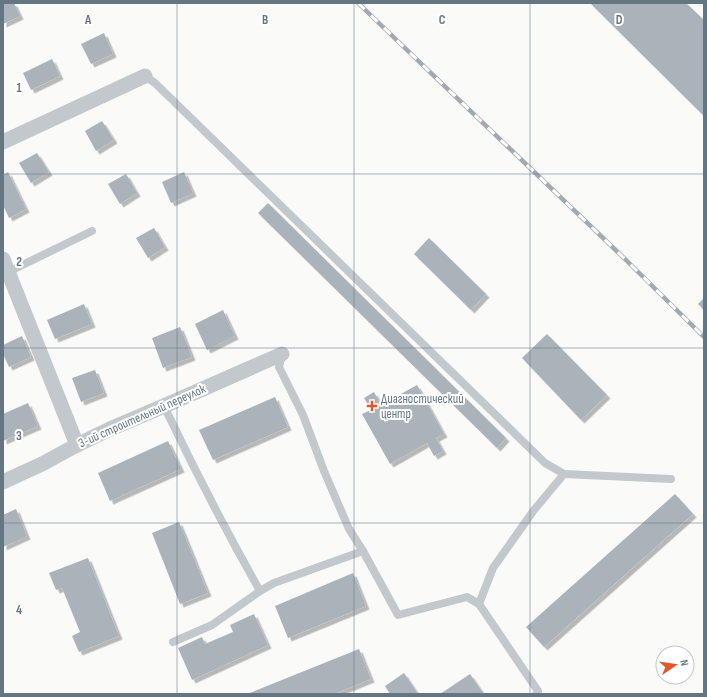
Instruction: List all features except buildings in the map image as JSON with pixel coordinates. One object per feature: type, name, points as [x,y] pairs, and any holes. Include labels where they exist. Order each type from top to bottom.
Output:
[{"type":"street","points":[[3,142],[145,76]]},
{"type":"street","points":[[5,268],[77,445]]},
{"type":"street","name":"3-ий строительный переулок","points":[[3,482],[110,429],[282,354]]},
{"type":"lane","points":[[145,76],[161,89],[545,463],[564,474],[671,479]]},
{"type":"lane","points":[[5,268],[92,231]]},
{"type":"lane","points":[[282,354],[279,367],[303,415],[324,471],[349,529],[363,551],[398,615],[466,597],[479,604],[538,691],[536,694]]},
{"type":"lane","points":[[164,406],[225,528],[260,591]]},
{"type":"lane","points":[[479,604],[493,568],[534,510],[564,474]]},
{"type":"lane","points":[[173,642],[212,625],[260,591],[274,583],[363,551]]},
{"type":"railway","points":[[358,3],[626,260],[704,337]]},
{"type":"place","name":"Диагностический центр","points":[[372,406]]}]
